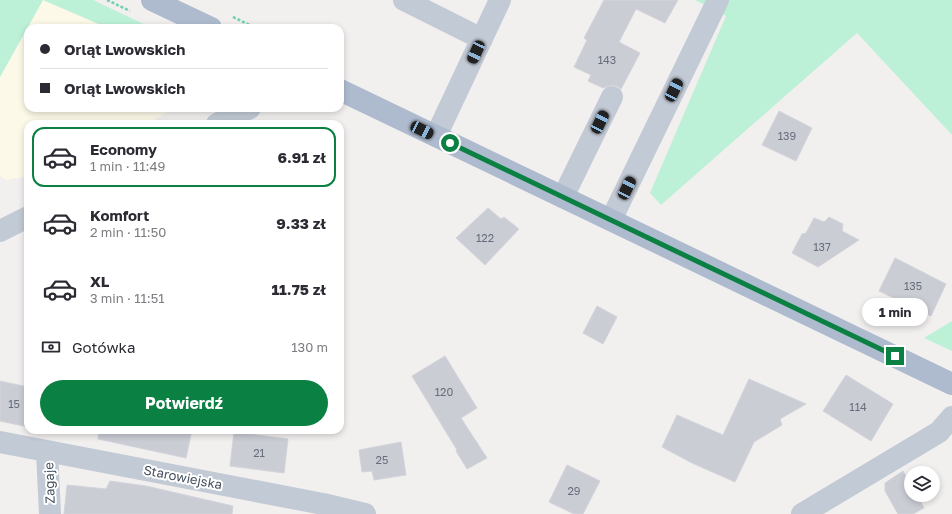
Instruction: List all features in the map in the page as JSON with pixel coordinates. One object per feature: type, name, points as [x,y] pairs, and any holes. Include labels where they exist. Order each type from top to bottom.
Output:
[{"type":"main road","points":[[152,0],[203,24]]},
{"type":"main road","points":[[344,92],[952,384]]},
{"type":"street","points":[[404,0],[482,39]]},
{"type":"street","points":[[436,136],[500,0]]},
{"type":"street","points":[[611,220],[718,0]]},
{"type":"street","points":[[563,197],[612,96]]},
{"type":"street","points":[[225,120],[242,112]]},
{"type":"street","points":[[0,231],[24,219]]},
{"type":"street","points":[[802,514],[939,432],[952,417]]},
{"type":"street","name":"Starowiejska","points":[[0,442],[323,509],[365,514]]},
{"type":"street","name":"Zagaje","points":[[47,452],[50,514]]},
{"type":"shaded area","points":[[43,0],[99,24],[30,24]]},
{"type":"shaded area","points":[[24,34],[24,112],[167,112],[154,120],[24,120],[24,177],[6,180],[0,176],[0,77]]},
{"type":"green space","points":[[0,0],[43,0],[30,24],[24,24],[24,34],[0,77]]},
{"type":"green space","points":[[43,0],[93,0],[144,24],[99,24]]},
{"type":"green space","points":[[695,0],[952,0],[952,135],[857,33],[661,205],[650,193],[726,16]]},
{"type":"green space","points":[[952,321],[952,351],[924,338]]},
{"type":"building","points":[[604,0],[678,0],[665,23],[636,9],[619,42],[640,53],[621,89],[612,85],[603,88],[588,81],[591,75],[574,67],[587,40],[584,38]]},
{"type":"building","points":[[779,111],[812,128],[796,161],[762,145]]},
{"type":"building","points":[[488,208],[501,219],[504,217],[519,229],[485,265],[456,238]]},
{"type":"building","points":[[829,217],[843,224],[842,231],[859,240],[818,267],[792,253],[802,234],[806,233],[814,218],[824,222]]},
{"type":"building","points":[[895,258],[946,284],[931,316],[879,291]]},
{"type":"building","points":[[597,306],[617,317],[603,344],[583,333]]},
{"type":"building","points":[[445,356],[477,408],[461,418],[487,458],[467,469],[412,376]]},
{"type":"building","points":[[846,375],[893,404],[871,441],[823,411]]},
{"type":"building","points":[[749,379],[806,404],[780,419],[782,425],[754,442],[735,482],[692,463],[662,447],[677,415],[723,435]]},
{"type":"building","points":[[0,381],[24,386],[24,426],[0,421]]},
{"type":"building","points":[[99,434],[191,434],[186,458],[98,439]]},
{"type":"building","points":[[234,434],[249,434],[288,439],[284,473],[230,466]]},
{"type":"building","points":[[401,442],[406,475],[374,480],[372,471],[362,472],[359,450]]},
{"type":"building","points":[[567,465],[600,481],[583,514],[574,514],[549,502]]},
{"type":"building","points":[[903,471],[904,502],[921,502],[924,508],[913,514],[898,514],[885,491],[885,483]]},
{"type":"building","points":[[110,481],[146,486],[233,506],[232,514],[64,514],[67,485],[106,489]]},
{"type":"route","points":[[450,143],[895,356]]}]
